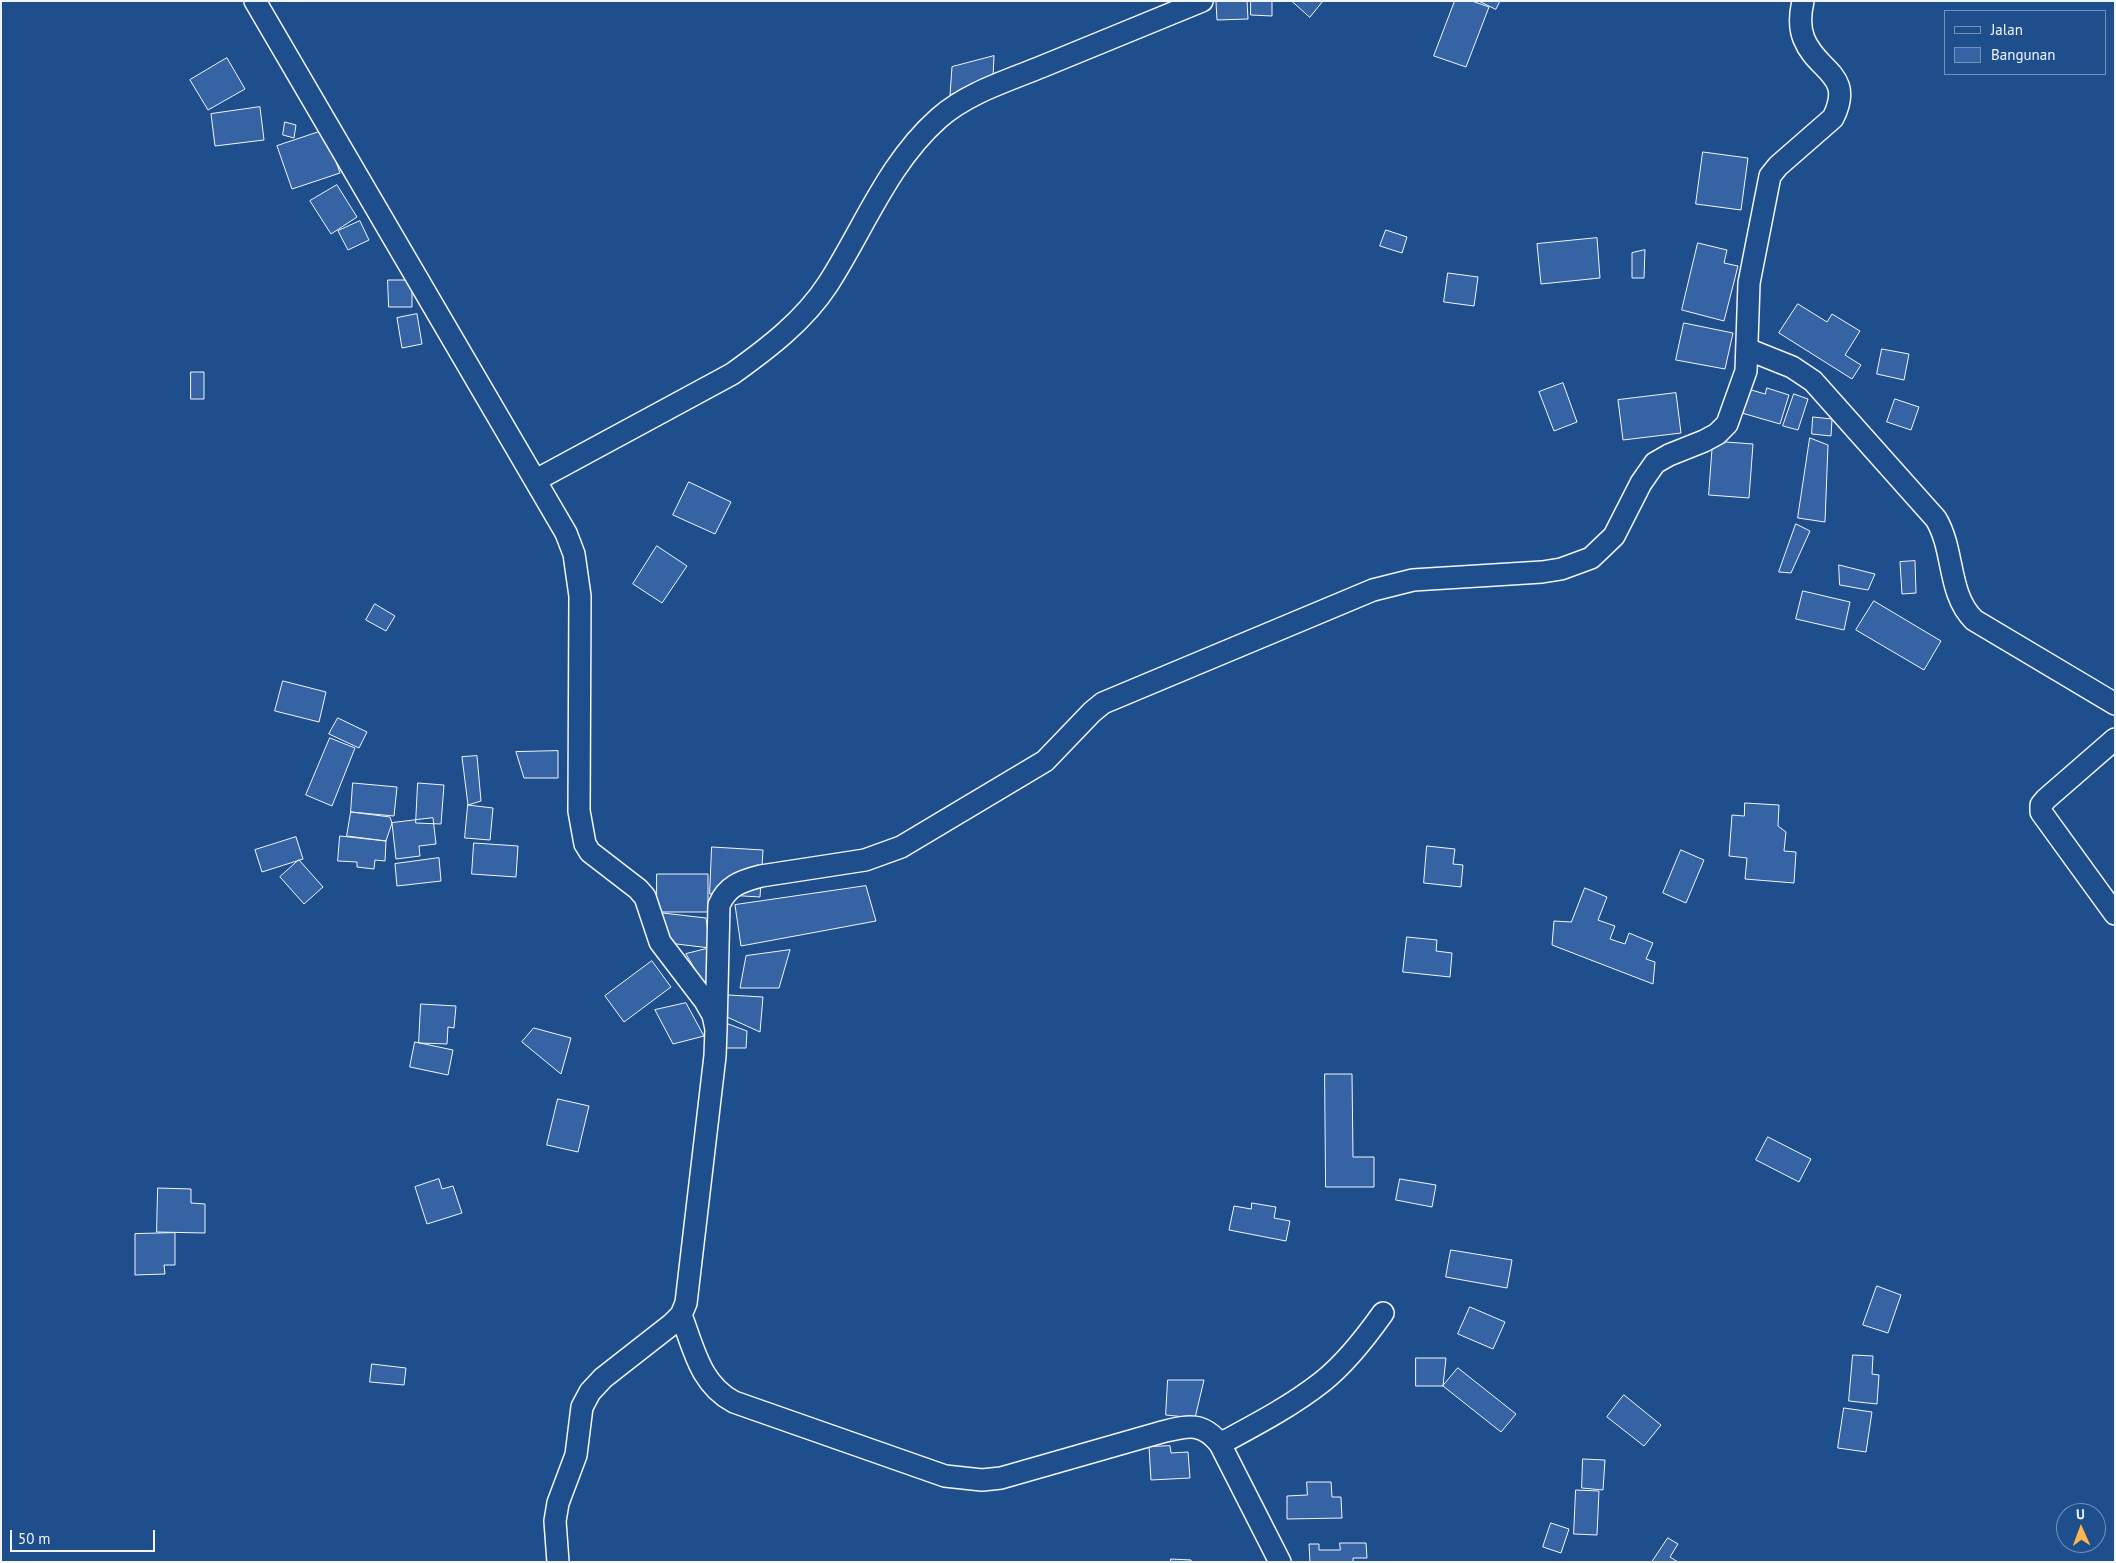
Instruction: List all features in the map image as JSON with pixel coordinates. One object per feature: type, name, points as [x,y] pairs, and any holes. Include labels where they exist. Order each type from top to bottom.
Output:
[{"type":"street","points":[[255,1],[566,533],[574,554],[580,596],[579,811],[585,844],[598,861],[638,889],[644,897],[660,942],[698,990],[712,1015],[716,1029]]},
{"type":"street","points":[[272,28],[273,1]]},
{"type":"street","points":[[536,480],[732,374],[758,355],[795,323],[827,285],[882,188],[903,158],[940,117],[990,88],[1202,1]]},
{"type":"street","points":[[558,1562],[555,1521],[558,1503],[576,1455],[582,1407],[590,1392],[603,1378],[672,1324],[681,1315],[686,1303],[715,1056],[719,906],[723,894],[732,886],[745,880],[865,860],[901,847],[1045,761],[1092,712],[1104,703],[1373,590],[1413,580],[1552,571],[1591,558],[1614,536],[1641,482],[1655,463],[1717,434],[1727,424],[1743,382],[1747,349],[1749,283],[1770,176],[1778,166],[1833,118],[1840,97],[1835,76],[1804,41],[1800,21],[1803,1]]},
{"type":"street","points":[[1747,349],[1786,364],[1813,381],[1936,520],[1945,538],[1960,601],[1974,620],[2115,704]]},
{"type":"street","points":[[2115,740],[2046,799],[2041,805],[2040,812],[2115,914]]},
{"type":"street","points":[[1220,1444],[1284,1409],[1324,1381],[1367,1336],[1383,1313]]},
{"type":"street","points":[[681,1315],[704,1374],[720,1395],[734,1402],[945,1476],[982,1480],[1001,1478],[1184,1427],[1204,1429],[1220,1444],[1280,1562]]},
{"type":"building","points":[[1247,1],[1248,19],[1217,20],[1216,2]]},
{"type":"building","points":[[1251,1],[1272,1],[1272,16],[1251,15]]},
{"type":"building","points":[[1292,1],[1323,1],[1310,17]]},
{"type":"building","points":[[1455,1],[1472,1],[1489,7],[1466,67],[1434,56]]},
{"type":"building","points":[[1479,1],[1500,1],[1496,9]]},
{"type":"building","points":[[994,56],[993,77],[950,95],[952,67]]},
{"type":"building","points":[[227,58],[245,89],[208,110],[190,80]]},
{"type":"building","points":[[260,107],[264,140],[215,146],[211,114]]},
{"type":"building","points":[[285,122],[296,125],[294,138],[283,135]]},
{"type":"building","points":[[325,130],[340,173],[292,189],[277,146]]},
{"type":"building","points":[[1703,152],[1748,158],[1741,210],[1696,204]]},
{"type":"building","points":[[337,185],[357,217],[331,234],[310,201]]},
{"type":"building","points":[[360,221],[369,240],[348,250],[338,231]]},
{"type":"building","points":[[1386,230],[1407,237],[1402,253],[1380,246]]},
{"type":"building","points":[[1597,238],[1600,278],[1541,284],[1537,244]]},
{"type":"building","points":[[1698,243],[1727,250],[1724,263],[1738,266],[1724,321],[1682,310]]},
{"type":"building","points":[[1645,250],[1644,278],[1632,278],[1632,253]]},
{"type":"building","points":[[1448,273],[1478,277],[1474,306],[1444,302]]},
{"type":"building","points":[[388,280],[412,280],[412,307],[389,307]]},
{"type":"building","points":[[1798,304],[1827,322],[1832,314],[1860,331],[1845,355],[1861,365],[1852,379],[1779,333]]},
{"type":"building","points":[[417,314],[422,344],[402,348],[397,318]]},
{"type":"building","points":[[1684,323],[1733,333],[1725,369],[1676,360]]},
{"type":"building","points":[[1882,349],[1909,354],[1904,380],[1877,374]]},
{"type":"building","points":[[191,372],[204,372],[204,399],[191,399]]},
{"type":"building","points":[[1563,383],[1577,422],[1554,431],[1539,392]]},
{"type":"building","points":[[1767,388],[1789,395],[1780,424],[1742,413],[1748,389],[1765,394]]},
{"type":"building","points":[[1676,393],[1681,433],[1623,440],[1618,400]]},
{"type":"building","points":[[1794,394],[1808,399],[1798,430],[1783,426]]},
{"type":"building","points":[[1895,399],[1919,407],[1911,430],[1887,422]]},
{"type":"building","points":[[1813,417],[1832,419],[1831,436],[1812,434]]},
{"type":"building","points":[[1810,438],[1828,445],[1825,522],[1798,518]]},
{"type":"building","points":[[1713,441],[1753,444],[1749,498],[1709,495]]},
{"type":"building","points":[[689,482],[731,502],[715,534],[673,515]]},
{"type":"building","points":[[1796,524],[1810,531],[1791,573],[1779,572]]},
{"type":"building","points":[[657,546],[687,566],[662,603],[633,584]]},
{"type":"building","points":[[1915,561],[1916,593],[1902,594],[1900,562]]},
{"type":"building","points":[[1839,565],[1875,574],[1868,590],[1840,585]]},
{"type":"building","points":[[1803,591],[1850,602],[1844,630],[1796,619]]},
{"type":"building","points":[[1874,601],[1941,641],[1924,670],[1856,630]]},
{"type":"building","points":[[375,604],[395,616],[386,631],[366,620]]},
{"type":"building","points":[[283,681],[326,692],[319,722],[275,711]]},
{"type":"building","points":[[338,718],[367,732],[359,748],[329,734]]},
{"type":"building","points":[[330,738],[355,748],[332,806],[306,795]]},
{"type":"building","points":[[558,751],[558,778],[524,778],[516,752]]},
{"type":"building","points":[[477,756],[481,801],[468,805],[462,757]]},
{"type":"building","points":[[353,783],[397,787],[394,816],[351,812]]},
{"type":"building","points":[[418,783],[444,785],[441,824],[416,823]]},
{"type":"building","points":[[1745,803],[1779,805],[1778,826],[1786,832],[1784,851],[1796,852],[1794,883],[1745,879],[1747,858],[1729,856],[1732,815],[1744,816]]},
{"type":"building","points":[[468,805],[493,808],[490,840],[465,838]]},
{"type":"building","points":[[351,812],[390,817],[392,823],[386,841],[347,836]]},
{"type":"building","points":[[433,818],[436,844],[419,846],[420,856],[396,859],[392,823]]},
{"type":"building","points":[[340,836],[386,841],[385,861],[375,860],[374,869],[357,867],[357,862],[338,861]]},
{"type":"building","points":[[296,837],[303,859],[262,872],[255,850]]},
{"type":"building","points":[[474,843],[518,846],[516,877],[472,874]]},
{"type":"building","points":[[1427,846],[1455,849],[1453,864],[1463,865],[1461,887],[1424,883]]},
{"type":"building","points":[[712,847],[763,850],[760,897],[710,894]]},
{"type":"building","points":[[1681,850],[1704,860],[1686,903],[1663,893]]},
{"type":"building","points":[[439,858],[441,881],[397,886],[395,864]]},
{"type":"building","points":[[299,860],[323,887],[304,904],[280,877]]},
{"type":"building","points":[[657,874],[708,874],[708,912],[657,912]]},
{"type":"building","points":[[866,886],[876,921],[741,946],[735,905]]},
{"type":"building","points":[[1585,888],[1607,897],[1598,920],[1615,926],[1610,939],[1625,944],[1629,933],[1653,943],[1646,959],[1655,962],[1653,984],[1552,945],[1554,921],[1571,922]]},
{"type":"building","points":[[663,913],[706,918],[710,948],[660,942]]},
{"type":"building","points":[[1407,937],[1437,940],[1436,951],[1452,953],[1450,977],[1403,972]]},
{"type":"building","points":[[710,948],[708,991],[686,954]]},
{"type":"building","points":[[790,950],[779,988],[740,988],[746,956]]},
{"type":"building","points":[[652,961],[671,987],[624,1022],[605,996]]},
{"type":"building","points":[[728,995],[763,997],[760,1032],[727,1017]]},
{"type":"building","points":[[686,1003],[704,1036],[673,1044],[655,1010]]},
{"type":"building","points":[[421,1004],[456,1006],[454,1028],[448,1027],[447,1044],[419,1043]]},
{"type":"building","points":[[723,1022],[747,1031],[746,1048],[723,1048]]},
{"type":"building","points":[[534,1028],[571,1038],[561,1074],[522,1042]]},
{"type":"building","points":[[415,1042],[453,1050],[448,1075],[410,1067]]},
{"type":"building","points":[[1325,1074],[1352,1074],[1353,1157],[1374,1157],[1374,1187],[1326,1187]]},
{"type":"building","points":[[558,1099],[589,1106],[578,1152],[547,1145]]},
{"type":"building","points":[[1768,1137],[1811,1159],[1799,1182],[1756,1160]]},
{"type":"building","points":[[439,1179],[442,1189],[453,1186],[462,1213],[427,1224],[415,1187]]},
{"type":"building","points":[[1400,1179],[1436,1185],[1432,1207],[1396,1200]]},
{"type":"building","points":[[158,1188],[191,1189],[191,1203],[205,1204],[205,1233],[157,1232]]},
{"type":"building","points":[[1252,1203],[1276,1207],[1274,1218],[1290,1221],[1286,1241],[1229,1230],[1234,1206],[1251,1209]]},
{"type":"building","points":[[175,1233],[175,1265],[164,1265],[165,1274],[135,1275],[135,1234]]},
{"type":"building","points":[[1451,1250],[1512,1260],[1507,1288],[1446,1277]]},
{"type":"building","points":[[1877,1286],[1901,1295],[1888,1333],[1863,1325]]},
{"type":"building","points":[[1470,1307],[1505,1322],[1493,1349],[1458,1334]]},
{"type":"building","points":[[1853,1355],[1873,1356],[1872,1374],[1879,1375],[1877,1404],[1849,1401]]},
{"type":"building","points":[[1416,1358],[1446,1358],[1443,1386],[1416,1386]]},
{"type":"building","points":[[372,1364],[406,1368],[404,1385],[370,1382]]},
{"type":"building","points":[[1458,1368],[1516,1414],[1501,1432],[1443,1386]]},
{"type":"building","points":[[1168,1380],[1204,1380],[1195,1418],[1166,1415]]},
{"type":"building","points":[[1624,1395],[1661,1425],[1644,1446],[1607,1417]]},
{"type":"building","points":[[1844,1408],[1872,1412],[1866,1452],[1838,1448]]},
{"type":"building","points":[[1170,1446],[1171,1453],[1188,1452],[1190,1478],[1151,1480],[1149,1447]]},
{"type":"building","points":[[1583,1459],[1605,1460],[1603,1490],[1582,1488]]},
{"type":"building","points":[[1307,1482],[1331,1482],[1332,1497],[1341,1497],[1342,1518],[1287,1519],[1287,1496],[1307,1495]]},
{"type":"building","points":[[1576,1490],[1599,1491],[1597,1535],[1574,1534]]},
{"type":"building","points":[[1551,1523],[1569,1529],[1561,1553],[1543,1547]]},
{"type":"building","points":[[1668,1538],[1678,1544],[1670,1557],[1678,1562],[1652,1562]]},
{"type":"building","points":[[1340,1543],[1366,1543],[1367,1558],[1353,1558],[1353,1562],[1310,1562],[1309,1544],[1319,1544],[1319,1550],[1340,1550]]},
{"type":"building","points":[[1171,1559],[1191,1560],[1191,1562],[1171,1562]]}]
